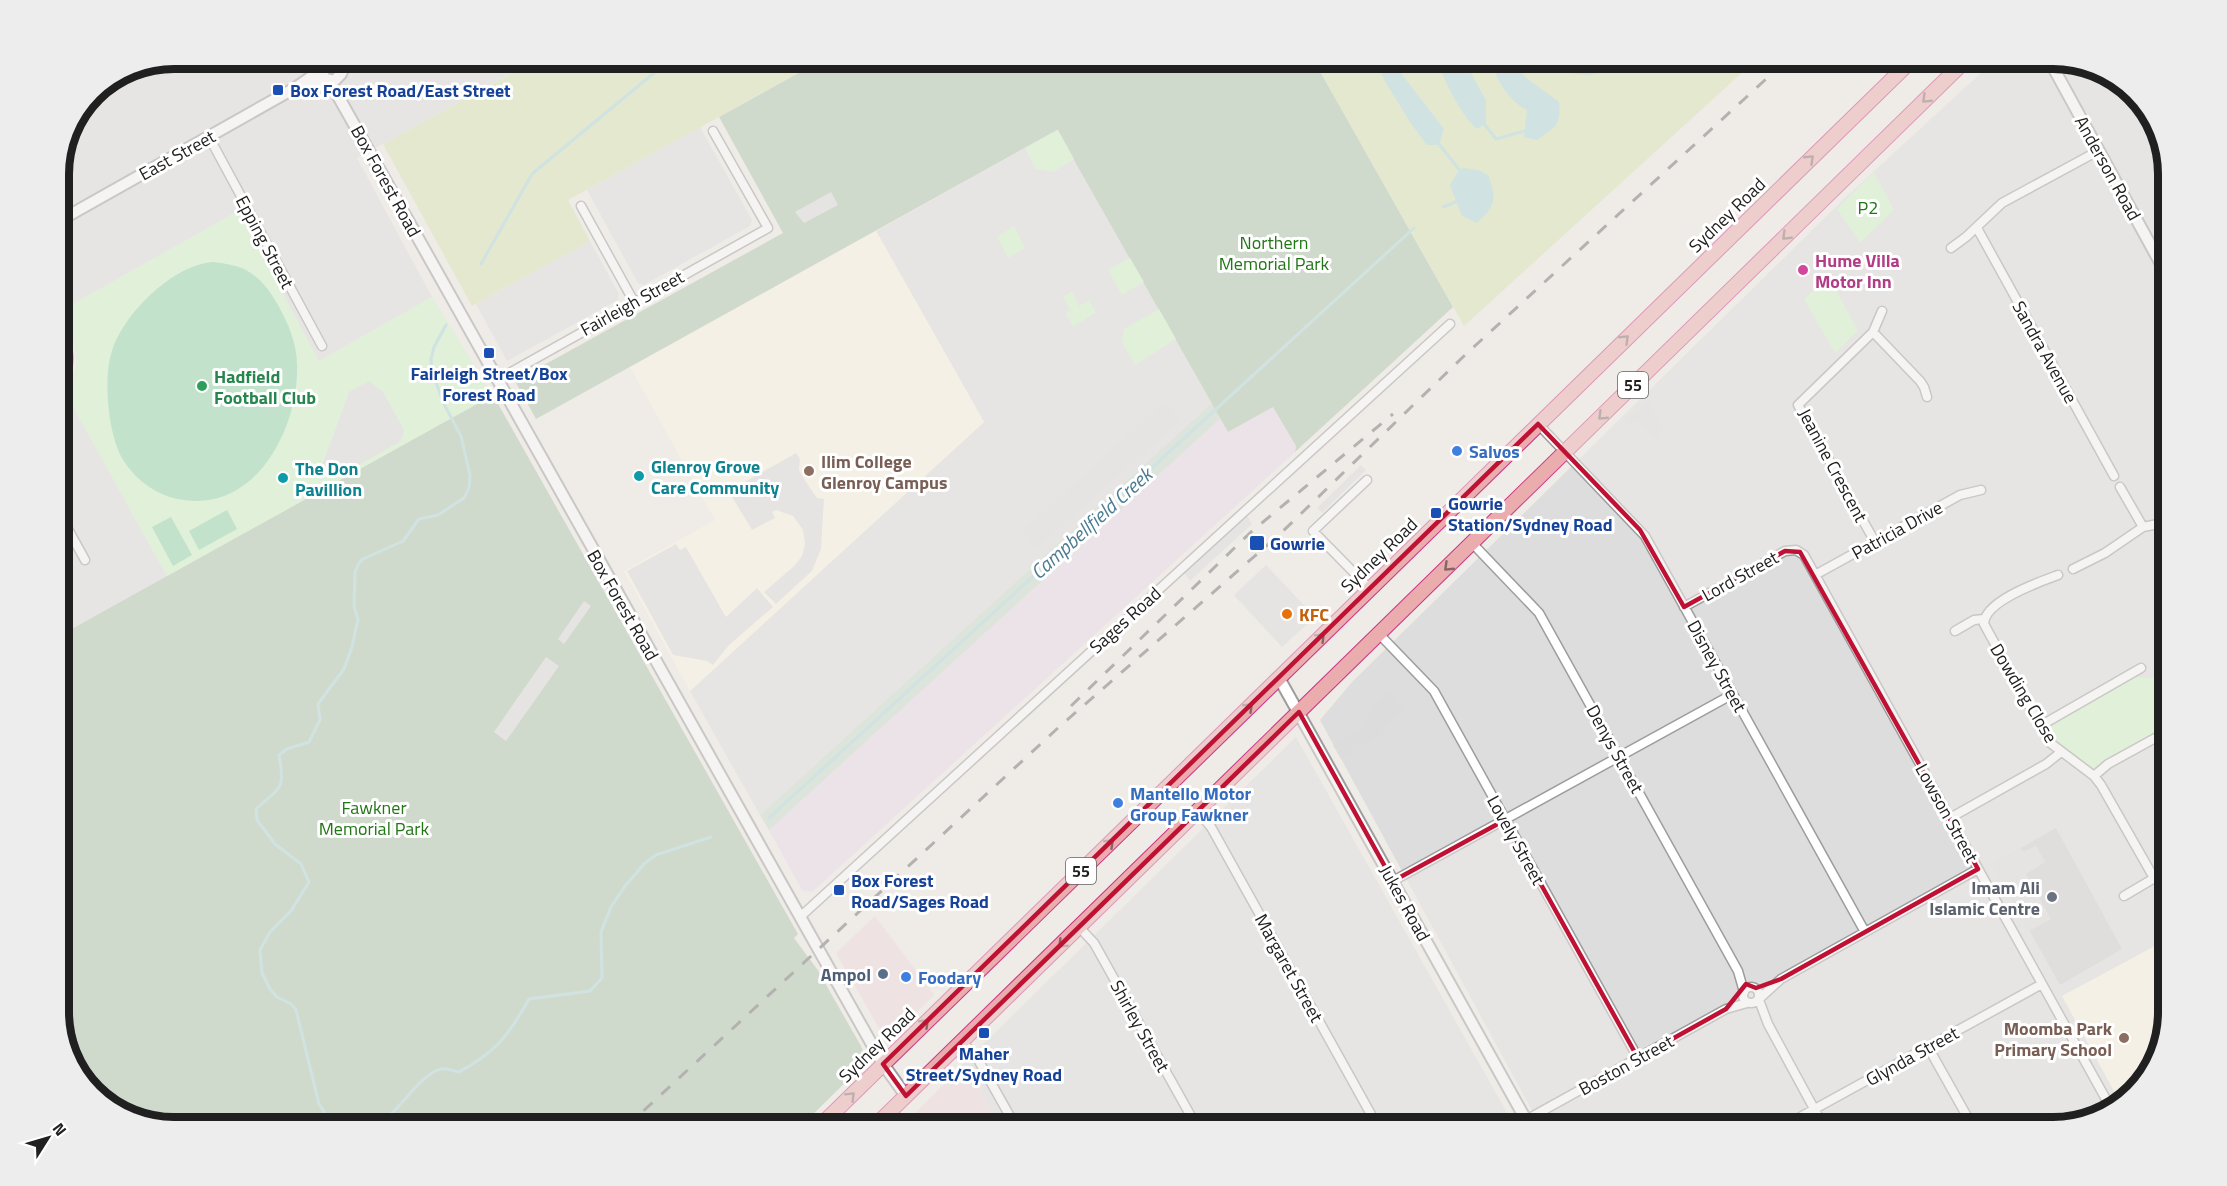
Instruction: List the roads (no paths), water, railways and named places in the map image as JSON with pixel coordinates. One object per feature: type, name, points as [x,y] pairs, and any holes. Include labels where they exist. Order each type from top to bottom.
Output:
[{"type":"highway","name":"Sydney Road","points":[[830,1117],[1903,69]]},
{"type":"highway","name":"55","points":[[885,1117],[1957,69]]},
{"type":"street","name":"East Street","points":[[69,215],[331,69]]},
{"type":"street","name":"Box Forest Road","points":[[333,69],[346,110],[496,380],[883,1064],[906,1096]]},
{"type":"street","name":"Anderson Road","points":[[2054,69],[2158,259]]},
{"type":"street","name":"Fairleigh Street","points":[[496,380],[768,228],[713,130]]},
{"type":"street","name":"Epping Street","points":[[209,137],[322,346]]},
{"type":"street","points":[[1951,248],[1977,228],[2002,203],[2098,151]]},
{"type":"street","points":[[581,206],[634,302]]},
{"type":"street","name":"Sandra Avenue","points":[[1977,228],[2114,476]]},
{"type":"street","name":"Jeanine Crescent","points":[[1875,542],[1798,405],[1873,332],[1882,311]]},
{"type":"street","name":"Sages Road","points":[[800,917],[1450,324]]},
{"type":"street","points":[[1873,332],[1920,381],[1927,397]]},
{"type":"street","name":"Disney Street","points":[[1539,424],[1640,530],[1865,932]]},
{"type":"street","points":[[1367,480],[1313,531],[1370,589]]},
{"type":"street","points":[[2120,486],[2143,526]]},
{"type":"street","name":"Patricia Drive","points":[[1815,575],[1960,495],[1981,490]]},
{"type":"street","points":[[2073,569],[2104,553],[2143,526],[2158,522]]},
{"type":"street","points":[[69,531],[85,560]]},
{"type":"street","name":"Denys Street","points":[[1472,543],[1536,608],[1738,971],[1755,988]]},
{"type":"street","name":"Lord Street","points":[[1684,607],[1785,551],[1796,550]]},
{"type":"street","name":"Lowson Street","points":[[1796,550],[1804,555],[2107,1102]]},
{"type":"street","points":[[1955,631],[1974,620],[1984,619],[1988,611],[2011,596],[2058,575]]},
{"type":"street","name":"Dowding Close","points":[[1984,619],[1985,627],[2049,742],[2094,776],[2154,878]]},
{"type":"street","name":"Lovely Street","points":[[1379,634],[1434,691],[1638,1058]]},
{"type":"street","points":[[2040,726],[2141,668]]},
{"type":"street","name":"Jukes Road","points":[[1279,678],[1524,1117]]},
{"type":"street","points":[[1393,881],[1733,694]]},
{"type":"street","points":[[2094,776],[2108,764],[2158,736]]},
{"type":"street","points":[[1950,818],[2046,764],[2061,752]]},
{"type":"street","name":"Margaret Street","points":[[1197,811],[1211,827],[1372,1117]]},
{"type":"street","points":[[1768,1024],[1744,999],[1743,993],[1747,988],[1755,988],[1781,979],[1978,869]]},
{"type":"street","points":[[2124,896],[2158,876]]},
{"type":"street","name":"Shirley Street","points":[[1079,927],[1094,943],[1191,1117]]},
{"type":"street","name":"Denys Street","points":[[1738,971],[1743,993]]},
{"type":"street","points":[[1748,1003],[1759,1000],[1781,979]]},
{"type":"street","name":"Glynda Street","points":[[1802,1117],[2042,984]]},
{"type":"street","points":[[1755,988],[1760,994],[1759,1000],[1768,1024],[1818,1117]]},
{"type":"street","name":"Boston Street","points":[[1726,1009],[1743,993]]},
{"type":"street","name":"Boston Street","points":[[1540,1117],[1726,1009],[1748,1003]]},
{"type":"street","points":[[962,1042],[976,1056],[1010,1117]]},
{"type":"street","points":[[1928,1047],[1967,1117]]},
{"type":"water","points":[[1379,69],[1398,69],[1444,129],[1439,145],[1427,145]]},
{"type":"water","points":[[1441,69],[1469,69],[1486,100],[1486,123],[1477,129],[1471,124],[1453,97]]},
{"type":"water","points":[[1494,69],[1520,69],[1525,77],[1559,102],[1559,117],[1556,125],[1537,140],[1524,137],[1527,110],[1508,95]]},
{"type":"water","points":[[1565,69],[1598,69],[1600,73],[1587,75],[1568,73]]},
{"type":"water","points":[[1463,168],[1478,170],[1488,175],[1493,191],[1491,206],[1477,223],[1462,216],[1450,185]]},
{"type":"waterway","points":[[481,264],[532,174],[659,69]]},
{"type":"waterway","name":"Campbellfield Creek","points":[[1482,121],[1496,139],[1528,130]]},
{"type":"waterway","name":"Campbellfield Creek","points":[[1438,143],[1462,173]]},
{"type":"waterway","name":"Campbellfield Creek","points":[[1443,207],[1458,201]]},
{"type":"waterway","name":"Campbellfield Creek","points":[[769,818],[1414,228]]},
{"type":"waterway","points":[[327,1117],[319,1104],[296,1010],[291,1004],[277,997],[270,989],[262,973],[260,950],[270,932],[291,911],[309,882],[301,864],[275,844],[257,820],[256,809],[279,787],[282,775],[279,755],[287,749],[309,742],[320,720],[318,704],[344,669],[358,619],[354,607],[355,572],[359,563],[403,541],[419,519],[438,515],[464,498],[469,488],[470,475],[461,436],[444,404],[432,372],[431,359],[434,347],[446,325]]},
{"type":"waterway","name":"Campbellfield Creek","points":[[388,1117],[416,1086],[433,1072],[441,1069],[459,1072],[492,1050],[508,1033],[529,999],[590,991],[602,978],[601,932],[611,907],[625,886],[645,863],[656,855],[711,837]]},
{"type":"railway","points":[[637,1117],[1059,727],[1280,534],[1465,355],[1777,69]]},
{"type":"railway","points":[[1071,706],[1251,532],[1393,414]]},
{"type":"place","name":"Box Forest Road/East Street","points":[[278,90]]},
{"type":"place","name":"Hume Villa Motor Inn","points":[[1803,270]]},
{"type":"place","name":"Fairleigh Street/Box Forest Road","points":[[489,353]]},
{"type":"place","name":"Hadfield Football Club","points":[[202,386]]},
{"type":"place","name":"Salvos","points":[[1457,451]]},
{"type":"place","name":"Ilim College Glenroy Campus","points":[[809,471]]},
{"type":"place","name":"Glenroy Grove Care Community","points":[[639,476]]},
{"type":"place","name":"The Don Pavillion","points":[[283,478]]},
{"type":"place","name":"Gowrie Station/Sydney Road","points":[[1436,513]]},
{"type":"place","name":"Gowrie","points":[[1257,543]]},
{"type":"place","name":"KFC","points":[[1287,614]]},
{"type":"place","name":"Mantello Motor Group Fawkner","points":[[1118,803]]},
{"type":"place","name":"Box Forest Road/Sages Road","points":[[839,890]]},
{"type":"place","name":"Imam Ali Islamic Centre","points":[[2052,897]]},
{"type":"place","name":"Ampol","points":[[883,974]]},
{"type":"place","name":"Foodary","points":[[906,977]]},
{"type":"place","name":"Maher Street/Sydney Road","points":[[984,1033]]},
{"type":"place","name":"Moomba Park Primary School","points":[[2124,1038]]},
{"type":"park label","name":"P2","points":[[1868,207]]},
{"type":"park label","name":"Northern Memorial Park","points":[[1274,252]]},
{"type":"park label","name":"Fawkner Memorial Park","points":[[374,817]]}]
